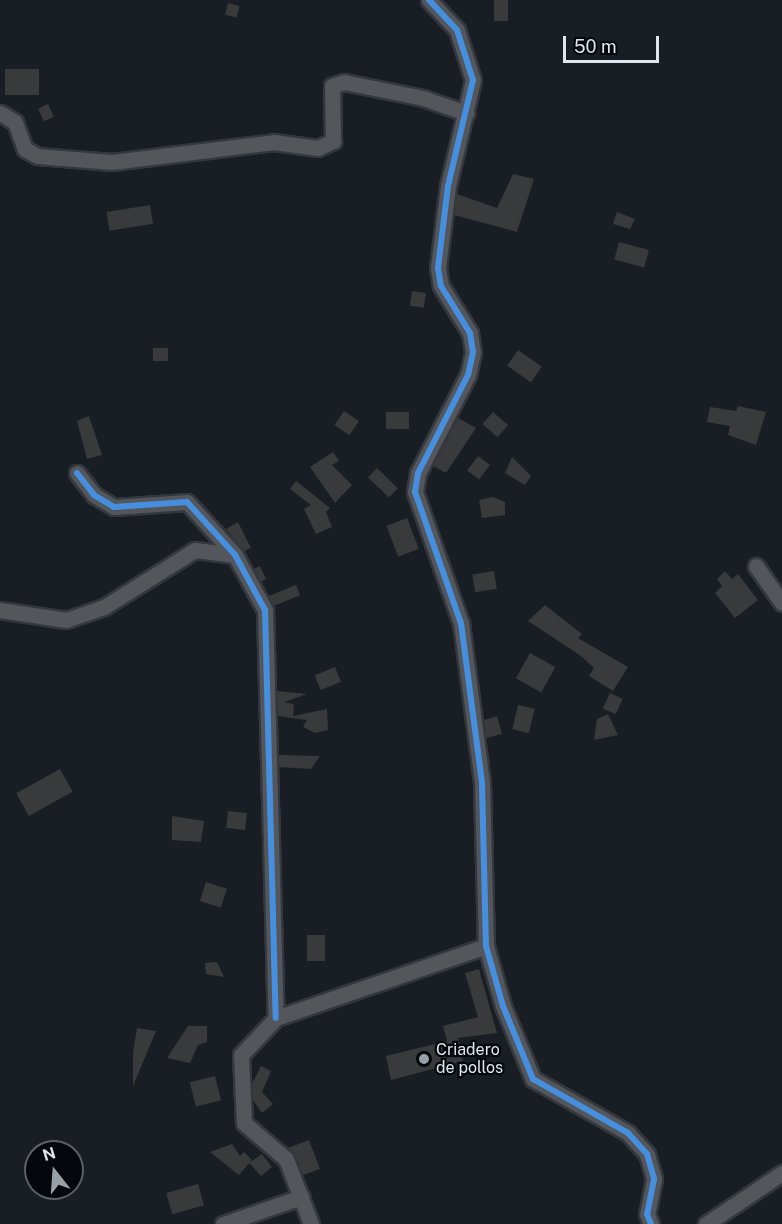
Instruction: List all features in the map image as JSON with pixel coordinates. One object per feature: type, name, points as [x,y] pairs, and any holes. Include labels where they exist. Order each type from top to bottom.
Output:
[{"type":"street","points":[[429,0],[457,30],[469,53],[473,80],[448,186],[438,268],[441,286],[470,333],[473,352],[468,375],[418,473],[416,492],[461,623],[482,783],[486,946],[503,1006],[533,1079],[628,1134],[647,1154],[654,1179],[647,1214],[651,1224]]},
{"type":"street","points":[[0,113],[15,122],[25,149],[37,156],[112,162],[274,142],[318,148],[333,141],[332,86],[344,82],[423,98],[466,114]]},
{"type":"street","points":[[77,473],[94,495],[114,507],[187,502],[235,555],[265,610],[276,1018]]},
{"type":"street","points":[[0,610],[66,620],[104,607],[195,550],[235,555]]},
{"type":"street","points":[[756,566],[782,603]]},
{"type":"street","points":[[311,1224],[286,1159],[244,1124],[241,1055],[276,1018],[486,946]]},
{"type":"street","points":[[706,1224],[782,1173]]},
{"type":"street","points":[[223,1224],[302,1197]]},
{"type":"building","points":[[494,0],[508,0],[508,21],[494,21]]},
{"type":"building","points":[[228,3],[240,6],[237,18],[225,15]]},
{"type":"building","points":[[5,69],[39,69],[39,95],[5,95]]},
{"type":"building","points":[[48,104],[54,117],[44,121],[38,109]]},
{"type":"building","points":[[513,174],[534,179],[517,232],[454,215],[457,194],[497,208]]},
{"type":"building","points":[[150,205],[153,224],[110,231],[107,212]]},
{"type":"building","points":[[617,212],[635,219],[630,229],[613,224]]},
{"type":"building","points":[[619,242],[649,250],[644,267],[614,259]]},
{"type":"building","points":[[412,291],[426,293],[424,308],[410,306]]},
{"type":"building","points":[[153,348],[168,348],[168,361],[153,361]]},
{"type":"building","points":[[518,350],[542,367],[531,382],[507,366]]},
{"type":"building","points":[[738,406],[766,412],[756,445],[728,435],[730,426],[707,422],[710,407],[736,411]]},
{"type":"building","points":[[344,411],[359,421],[349,435],[334,425]]},
{"type":"building","points":[[386,412],[409,412],[409,429],[386,429]]},
{"type":"building","points":[[493,412],[508,425],[498,437],[483,424]]},
{"type":"building","points":[[89,416],[102,455],[87,459],[77,421]]},
{"type":"building","points":[[458,418],[476,428],[446,473],[433,466]]},
{"type":"building","points":[[333,452],[339,461],[332,465],[352,485],[335,503],[310,467]]},
{"type":"building","points":[[478,456],[490,465],[479,479],[467,470]]},
{"type":"building","points":[[512,457],[531,476],[525,485],[505,473]]},
{"type":"building","points":[[377,468],[398,488],[389,497],[368,477]]},
{"type":"building","points":[[296,481],[330,508],[326,512],[332,527],[316,534],[304,509],[311,505],[290,489]]},
{"type":"building","points":[[493,497],[505,502],[505,515],[482,518],[479,500]]},
{"type":"building","points":[[407,518],[419,549],[398,557],[386,526]]},
{"type":"building","points":[[238,522],[251,548],[244,551],[226,529]]},
{"type":"building","points":[[260,566],[266,579],[261,582],[254,569]]},
{"type":"building","points":[[494,571],[497,589],[475,592],[472,574]]},
{"type":"building","points":[[725,571],[732,579],[738,574],[758,600],[735,618],[715,593],[722,586],[717,579]]},
{"type":"building","points":[[296,585],[300,595],[272,606],[268,596]]},
{"type":"building","points":[[545,605],[582,634],[578,638],[628,667],[613,691],[589,676],[594,668],[581,656],[528,621]]},
{"type":"building","points":[[530,653],[555,667],[541,692],[516,678]]},
{"type":"building","points":[[335,667],[341,682],[321,690],[315,675]]},
{"type":"building","points":[[277,691],[307,694],[284,702],[294,704],[293,716],[327,709],[328,730],[315,733],[303,727],[307,720],[278,716]]},
{"type":"building","points":[[610,693],[623,699],[616,714],[603,708]]},
{"type":"building","points":[[518,705],[535,709],[529,733],[512,729]]},
{"type":"building","points":[[608,714],[618,735],[594,740],[597,719]]},
{"type":"building","points":[[497,716],[502,734],[486,738],[484,720]]},
{"type":"building","points":[[279,755],[320,756],[311,769],[279,767]]},
{"type":"building","points":[[60,769],[73,792],[29,816],[16,793]]},
{"type":"building","points":[[228,811],[247,813],[245,830],[226,828]]},
{"type":"building","points":[[172,816],[204,821],[201,842],[172,840]]},
{"type":"building","points":[[206,882],[227,889],[221,908],[200,901]]},
{"type":"building","points":[[307,935],[325,935],[325,961],[307,961]]},
{"type":"building","points":[[217,962],[224,977],[206,974],[205,963]]},
{"type":"building","points":[[479,969],[497,1033],[458,1038],[463,1061],[391,1080],[386,1056],[447,1041],[443,1026],[478,1017],[465,973]]},
{"type":"building","points":[[188,1026],[207,1026],[207,1042],[198,1045],[190,1063],[167,1058]]},
{"type":"building","points":[[137,1028],[156,1031],[133,1086],[133,1052]]},
{"type":"building","points":[[261,1066],[271,1071],[262,1092],[273,1104],[262,1113],[253,1100],[252,1084]]},
{"type":"building","points":[[215,1076],[221,1100],[196,1107],[190,1082]]},
{"type":"building","points":[[309,1140],[320,1169],[303,1175],[288,1148]]},
{"type":"building","points":[[232,1144],[240,1156],[244,1152],[252,1160],[239,1175],[210,1152]]},
{"type":"building","points":[[262,1154],[272,1167],[261,1176],[249,1163]]},
{"type":"building","points":[[198,1184],[204,1205],[172,1214],[166,1193]]},
{"type":"cycle path","points":[[429,0],[457,30],[473,80],[448,186],[438,268],[441,286],[470,333],[473,352],[468,375],[418,473],[415,492],[461,623],[482,783],[486,946],[503,1006],[533,1079],[628,1133],[647,1154],[654,1179],[647,1214],[651,1224]]},
{"type":"cycle path","points":[[77,473],[94,495],[114,507],[187,502],[235,555],[265,610],[276,1018]]},
{"type":"place","name":"Criadero de pollos","points":[[424,1059]]}]
